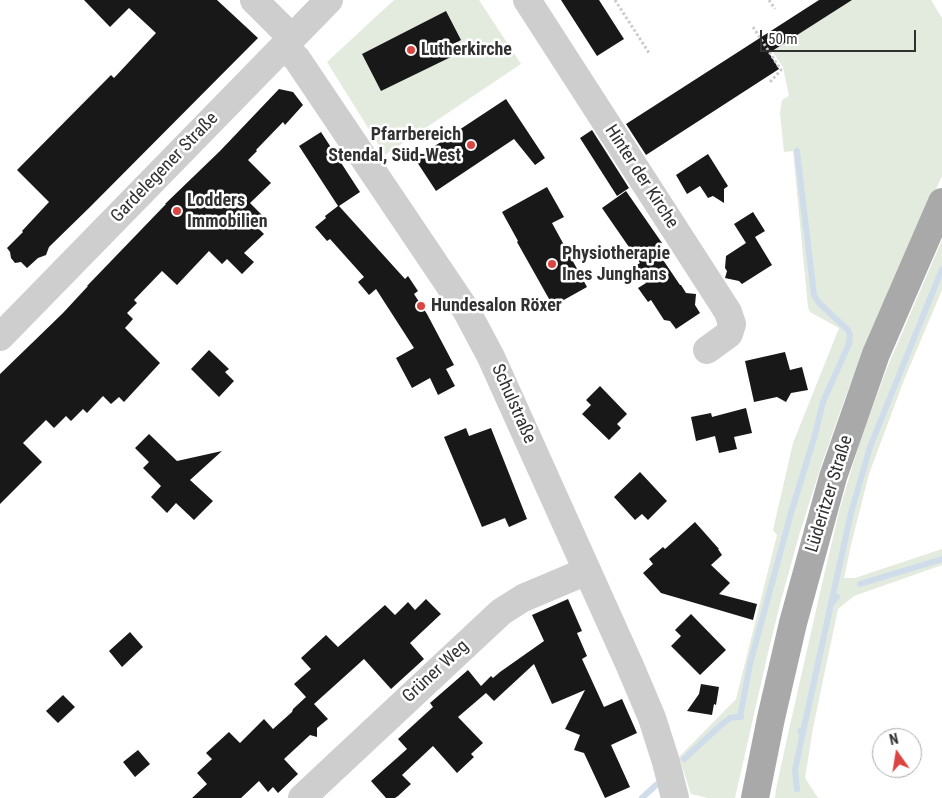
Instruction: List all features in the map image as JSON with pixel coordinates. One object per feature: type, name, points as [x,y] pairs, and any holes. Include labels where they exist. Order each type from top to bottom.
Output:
[{"type":"main road","name":"Lüderitzer Straße","points":[[755,798],[793,623],[834,477],[876,354],[942,202]]},
{"type":"street","name":"Schulstraße","points":[[254,0],[288,42],[297,60],[466,310],[492,357],[652,718],[666,762],[674,798]]},
{"type":"street","name":"Gardelegener Straße","points":[[0,337],[329,0]]},
{"type":"street","name":"Hinter der Kirche","points":[[528,0],[728,312],[732,324],[729,334],[707,350]]},
{"type":"street","name":"Grüner Weg","points":[[302,798],[501,612],[523,598],[587,571]]},
{"type":"path","points":[[616,0],[649,53]]},
{"type":"path","points":[[770,0],[775,9]]},
{"type":"path","points":[[753,27],[781,70],[770,82]]},
{"type":"shaded area","points":[[394,0],[479,0],[521,64],[385,155],[327,62]]},
{"type":"shaded area","points":[[852,0],[931,0],[942,18],[942,176],[872,329],[822,463],[780,604],[735,798],[708,798],[691,794],[679,757],[736,699],[777,535],[773,530],[793,443],[839,328],[810,312],[808,307],[793,151],[784,152],[780,113],[782,100],[789,96],[783,67],[772,51]]},
{"type":"shaded area","points":[[942,240],[942,290],[904,380],[869,474],[844,578],[855,578],[942,549],[942,565],[854,596],[838,609],[813,728],[805,778],[818,798],[775,798],[840,508],[861,438],[887,368]]},
{"type":"building","points":[[84,0],[217,0],[258,38],[49,247],[46,255],[38,258],[27,268],[21,262],[15,263],[7,248],[49,202],[17,170],[111,75],[114,78],[156,33],[129,8],[110,27]]},
{"type":"building","points":[[561,0],[599,0],[624,39],[597,56]]},
{"type":"building","points":[[819,0],[852,0],[769,53],[779,69],[646,155],[626,124]]},
{"type":"building","name":"Lutherkirche","points":[[446,11],[461,40],[450,46],[455,55],[381,91],[362,54]]},
{"type":"building","points":[[279,89],[293,92],[303,105],[285,125],[283,122],[248,160],[271,183],[250,203],[264,217],[256,226],[264,234],[244,253],[254,262],[242,274],[227,259],[222,264],[209,251],[177,285],[162,271],[134,300],[137,303],[127,313],[133,319],[125,328],[160,363],[124,402],[119,397],[111,404],[103,396],[87,413],[83,409],[71,421],[66,416],[54,428],[46,420],[23,443],[42,462],[0,504],[0,374],[63,313],[165,204],[220,151]]},
{"type":"building","name":"Pfarrbereich Stendal, Süd-West","points":[[506,99],[545,158],[535,165],[514,139],[436,191],[415,159]]},
{"type":"building","points":[[592,130],[629,188],[617,196],[580,138]]},
{"type":"building","points":[[321,132],[360,192],[339,206],[405,279],[408,276],[418,291],[414,294],[427,314],[454,365],[446,369],[455,386],[438,395],[430,378],[412,388],[396,358],[414,348],[376,289],[369,295],[358,282],[364,277],[330,239],[327,241],[315,227],[338,206],[299,146]]},
{"type":"building","points":[[708,154],[728,186],[724,189],[724,203],[713,196],[708,198],[700,186],[687,194],[676,175]]},
{"type":"building","name":"Physiotherapie Ines Junghans","points":[[547,187],[564,217],[552,223],[587,287],[553,306],[502,212]]},
{"type":"building","points":[[626,191],[662,243],[655,248],[680,285],[686,293],[696,294],[695,305],[700,313],[676,329],[670,321],[664,320],[651,300],[648,302],[638,288],[646,283],[635,266],[640,263],[602,208]]},
{"type":"building","points":[[753,212],[765,231],[755,237],[772,265],[742,284],[739,281],[725,278],[727,271],[725,268],[726,256],[746,243],[734,224]]},
{"type":"building","points":[[209,350],[229,369],[225,372],[234,381],[219,397],[191,369]]},
{"type":"building","points":[[785,352],[790,370],[802,367],[808,390],[791,393],[786,402],[777,397],[754,402],[745,361]]},
{"type":"building","points":[[600,386],[627,414],[617,424],[621,428],[609,440],[582,414],[591,405],[586,400]]},
{"type":"building","points":[[746,408],[752,433],[734,437],[737,449],[719,453],[715,436],[696,441],[691,417],[711,413],[712,417]]},
{"type":"building","points":[[466,428],[469,436],[491,428],[527,519],[509,527],[505,518],[482,527],[444,437]]},
{"type":"building","points":[[149,434],[177,461],[222,451],[190,480],[213,501],[194,520],[176,503],[167,513],[151,497],[161,486],[143,468],[149,462],[135,448]]},
{"type":"building","points":[[640,472],[667,501],[648,520],[642,514],[635,520],[614,497]]},
{"type":"building","points":[[695,522],[722,555],[711,565],[730,583],[719,594],[757,604],[753,620],[661,593],[643,573],[653,564],[649,559],[663,547],[665,549]]},
{"type":"building","points":[[426,599],[441,614],[410,643],[424,659],[391,689],[364,659],[314,704],[328,719],[317,728],[317,737],[310,735],[284,759],[298,774],[278,793],[273,787],[268,792],[259,781],[241,798],[192,798],[207,784],[197,773],[212,759],[206,753],[229,732],[240,743],[264,719],[273,729],[306,697],[294,684],[311,669],[301,658],[326,635],[338,647],[385,605],[395,615],[408,602],[415,610]]},
{"type":"building","points":[[568,599],[582,631],[577,633],[587,656],[582,659],[604,707],[622,699],[637,733],[611,745],[630,787],[605,798],[584,753],[574,750],[580,735],[565,729],[585,690],[552,704],[534,664],[494,701],[486,693],[458,717],[483,743],[471,754],[474,757],[457,773],[433,746],[402,775],[411,784],[395,798],[386,798],[371,781],[407,749],[398,739],[433,707],[430,703],[468,670],[481,686],[491,676],[493,678],[544,641],[532,615]]},
{"type":"building","points":[[691,614],[726,650],[700,675],[671,646],[681,636],[675,630]]},
{"type":"building","points":[[130,632],[143,647],[122,667],[109,651]]},
{"type":"building","points":[[701,684],[719,687],[712,715],[687,711],[699,694]]},
{"type":"building","points":[[63,695],[75,707],[58,723],[46,711]]},
{"type":"building","points":[[138,750],[150,764],[135,777],[123,762]]},
{"type":"waterway","points":[[740,717],[750,664],[791,513],[823,402],[849,344],[850,335],[848,330],[819,303],[814,295],[797,151]]},
{"type":"waterway","points":[[831,604],[851,513],[870,447],[942,269]]},
{"type":"waterway","points":[[860,584],[942,559]]},
{"type":"waterway","points":[[803,732],[831,604],[837,597]]},
{"type":"waterway","points":[[684,759],[730,718],[741,717]]},
{"type":"waterway","points":[[797,789],[795,770],[803,732],[800,731]]},
{"type":"waterway","points":[[642,798],[656,785]]},
{"type":"place","name":"Lutherkirche","points":[[411,50]]},
{"type":"place","name":"Pfarrbereich Stendal, Süd-West","points":[[471,145]]},
{"type":"place","name":"Lodders Immobilien","points":[[177,211]]},
{"type":"place","name":"Physiotherapie Ines Junghans","points":[[552,264]]},
{"type":"place","name":"Hundesalon Röxer","points":[[421,306]]}]
